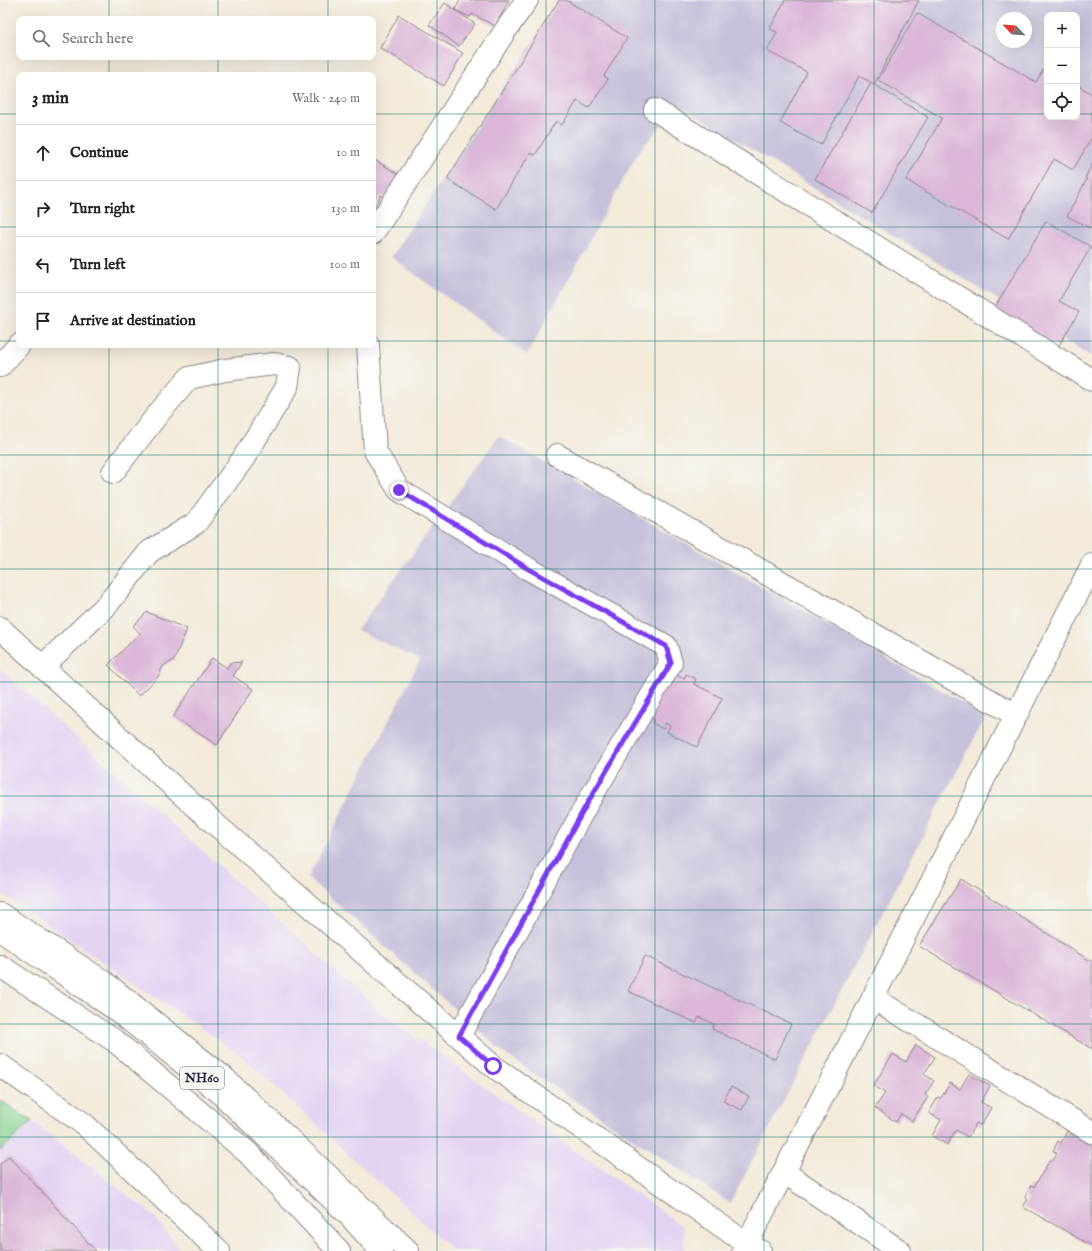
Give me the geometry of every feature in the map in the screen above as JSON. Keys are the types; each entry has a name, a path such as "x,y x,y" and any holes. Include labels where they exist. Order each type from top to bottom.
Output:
{"main road":[{"path":"376,228 505,31 527,0"},
{"path":"655,110 1092,380"},
{"path":"0,366 16,348"},
{"path":"368,348 375,451 399,490 527,568 666,646 671,663 588,802 459,1036"},
{"path":"42,667 106,606 149,552 196,523 243,458 287,387 290,367 274,364 225,370 189,378 158,414 113,472"},
{"path":"557,456 1016,715"},
{"path":"0,628 190,802 493,1066 750,1249 784,1172 1092,565"},
{"path":"0,914 104,982 223,1076 408,1251"},
{"name":"NH60","path":"0,930 118,1011 219,1092 347,1213 382,1251"},
{"name":"NH60","path":"0,966 115,1041 248,1152 339,1251"},
{"path":"873,998 1092,1132"},
{"path":"0,1065 84,1124 219,1251"},
{"path":"784,1172 900,1251"}],"shaded area":[{"path":"561,0 1092,0 1092,357 679,105 639,151 527,355 391,257"},
{"path":"499,436 986,716 730,1203 505,1054 308,878 420,660 357,630"},
{"path":"0,669 384,1015 683,1227 685,1251 454,1251 238,1053 0,892"},
{"path":"32,1121 153,1215 181,1251 0,1251 0,1151"}],"green space":[{"path":"0,1100 32,1121 0,1151"}],"building":[{"path":"460,0 509,0 495,26 472,14 470,17 455,10"},
{"path":"559,0 566,0 627,38 604,76 608,79 589,108 577,101 562,125 556,121 535,155 530,153 496,209 447,179"},
{"path":"785,0 919,0 874,84 859,76 821,145 780,123 807,72 767,51 777,32 770,29"},
{"path":"445,3 475,24 459,46 429,25"},
{"path":"917,13 1036,82 1044,69 1044,120 1080,120 1080,87 1092,94 1092,137 1073,170 1054,159 1008,239 906,180 942,118 878,80"},
{"path":"399,15 463,53 444,86 380,48"},
{"path":"871,83 928,117 872,213 815,179"},
{"path":"376,161 400,175 386,198 381,195 376,204"},
{"path":"1092,164 1092,229 1067,216 1087,179 1085,178"},
{"path":"1046,221 1091,247 1059,301 1079,312 1058,347 994,309"},
{"path":"147,612 187,629 174,660 163,666 158,677 139,696 108,665 140,633 133,626"},
{"path":"212,658 227,668 230,663 242,662 233,676 253,689 217,745 173,717"},
{"path":"670,671 684,679 686,674 696,679 694,684 722,698 697,747 667,732 670,726 666,723 663,729 652,723 654,720 647,717"},
{"path":"961,879 1092,962 1092,1049 919,946"},
{"path":"645,956 791,1024 775,1059 712,1029 714,1024 699,1017 696,1023 628,991"},
{"path":"916,1045 935,1057 924,1074 934,1081 925,1095 928,1097 912,1121 901,1114 896,1122 875,1108 885,1093 873,1086 893,1054 906,1062"},
{"path":"969,1074 990,1086 981,1102 991,1108 981,1125 976,1123 968,1137 956,1130 947,1145 932,1136 941,1120 929,1113 938,1097 941,1098 950,1083 960,1089"},
{"path":"731,1087 749,1096 742,1110 723,1101"},
{"path":"1067,1131 1092,1146 1092,1246 1023,1207 1028,1199 1025,1197 1031,1185 1034,1187 1050,1160 1052,1161 1057,1153 1053,1151 1058,1141 1061,1143"},
{"path":"9,1156 96,1251 0,1251 0,1164"}],"route":[{"path":"399,490 527,568 666,646 671,663 588,802 459,1036 493,1066"}]}
